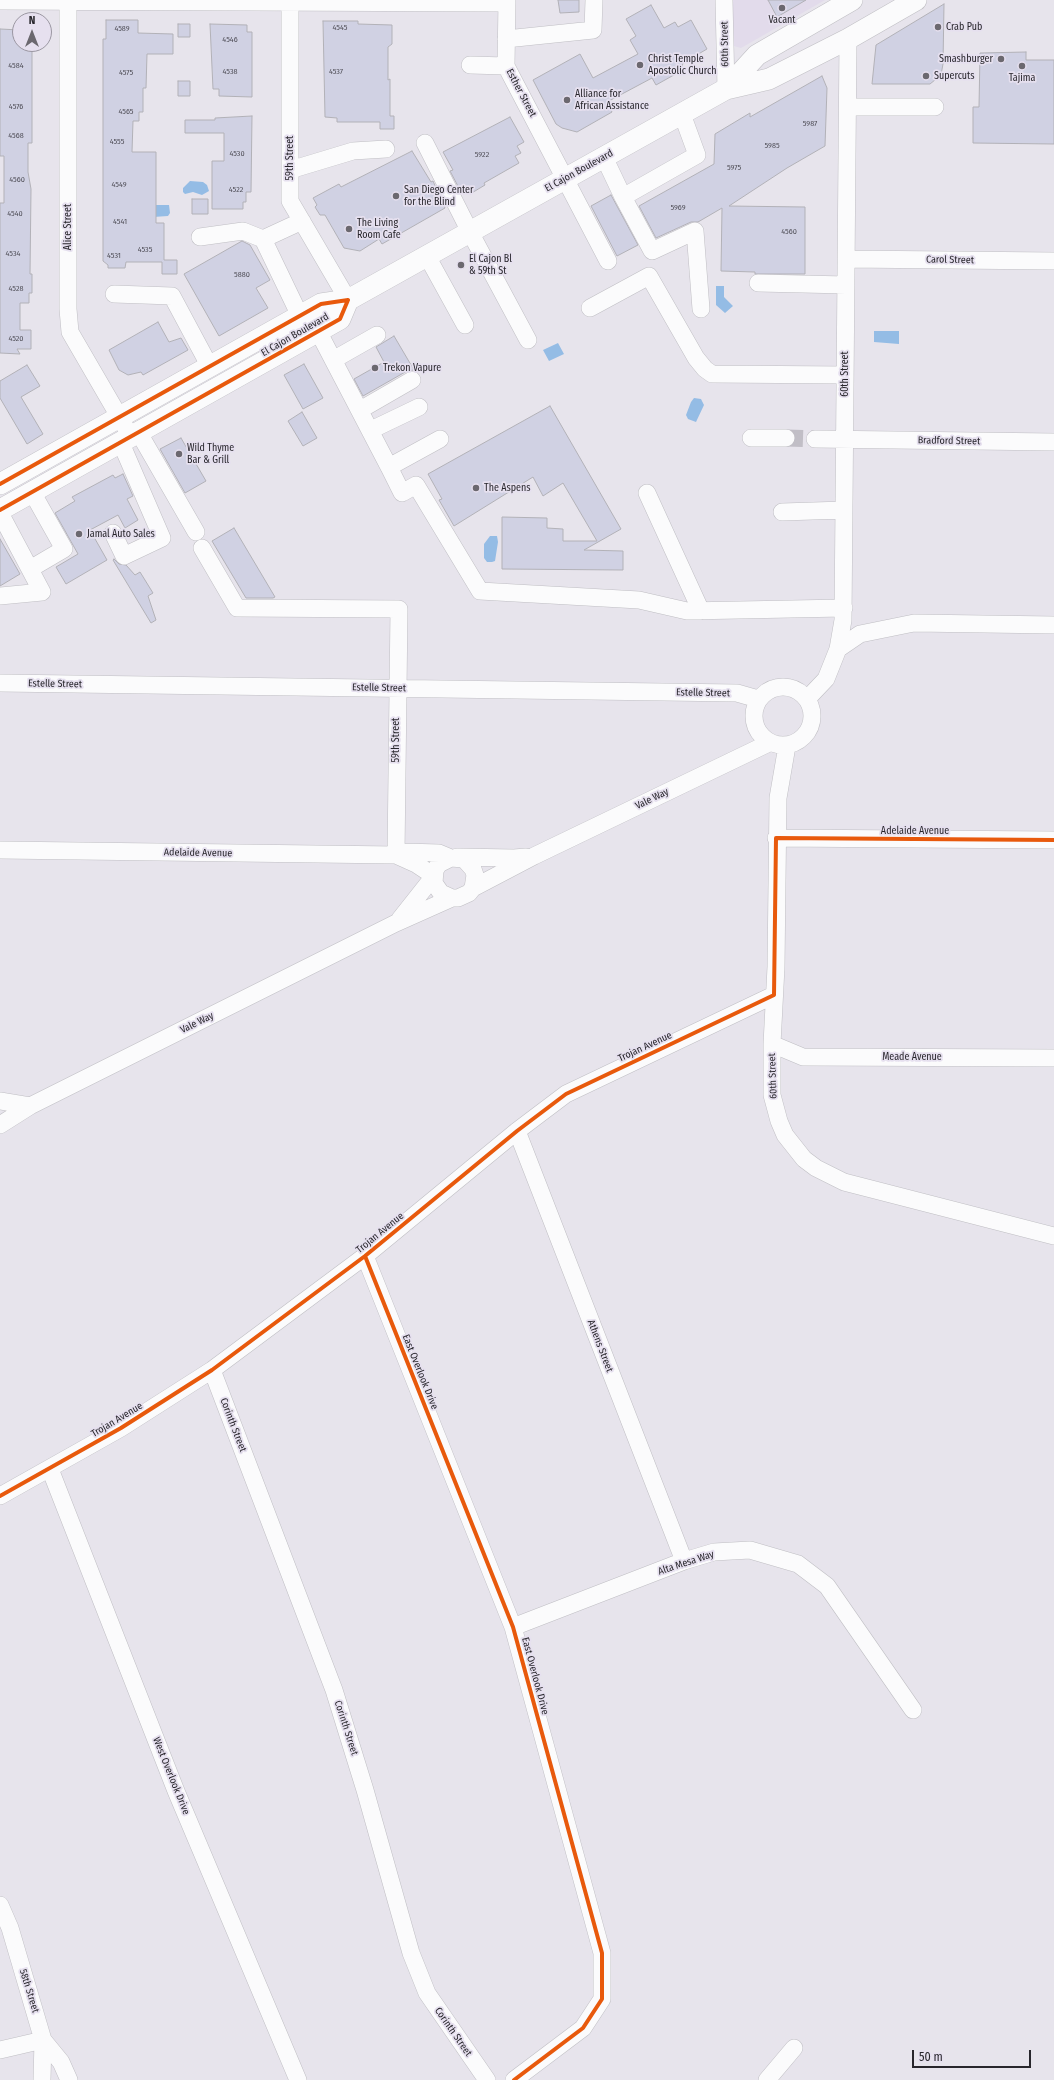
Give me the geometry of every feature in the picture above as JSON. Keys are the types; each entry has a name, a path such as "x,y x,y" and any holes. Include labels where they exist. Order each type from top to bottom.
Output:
{"main road":[{"name":"El Cajon Boulevard","path":"726,89 757,55 852,0"},
{"name":"El Cajon Boulevard","path":"0,484 321,304 348,300 726,89 769,79 848,38 916,0"},
{"name":"El Cajon Boulevard","path":"0,510 340,319 348,300"}],"street":[{"name":"Alice Street","path":"67,0 68,310 70,332 130,437"},
{"path":"506,39 593,30 594,0"},
{"name":"60th Street","path":"724,0 726,89"},
{"path":"0,1 507,2"},
{"name":"59th Street","path":"290,1 290,201 348,300"},
{"name":"Esther Street","path":"507,2 506,66 608,261"},
{"name":"60th Street","path":"807,699 826,680 838,649 844,608 848,38"},
{"path":"470,65 506,66"},
{"path":"848,107 935,107"},
{"path":"623,198 698,155 682,114"},
{"path":"425,143 470,232 528,340"},
{"path":"290,170 353,151 386,149"},
{"path":"604,157 623,198 652,251 695,231 701,309"},
{"path":"263,239 302,221"},
{"path":"200,237 243,231 263,239 300,316"},
{"path":"427,256 465,325"},
{"name":"Carol Street","path":"846,259 1054,261"},
{"path":"590,308 649,276 696,358 705,369 712,374 845,375"},
{"path":"758,283 846,285"},
{"path":"114,294 172,296 210,367"},
{"path":"318,331 371,430 402,493 416,485 480,591 639,600 687,611 844,608"},
{"path":"333,360 377,335"},
{"path":"360,410 412,380"},
{"path":"371,430 419,407"},
{"path":"130,437 196,532"},
{"path":"113,533 124,556 162,538 130,437"},
{"path":"751,438 786,438"},
{"path":"389,467 440,439"},
{"name":"Bradford Street","path":"815,439 1054,442"},
{"path":"30,569 64,549 32,492"},
{"path":"647,493 702,610"},
{"path":"782,512 844,510"},
{"path":"0,513 42,592 0,596"},
{"name":"59th Street","path":"202,548 237,608 399,609 397,626 396,855"},
{"path":"838,649 860,634 914,624 1054,625"},
{"name":"Estelle Street","path":"0,683 736,694 758,699"},
{"path":"782,686 796,690 807,699 813,713 810,728 801,740 787,746 769,743 757,731 753,715 758,699 769,690 782,686"},
{"name":"Vale Way","path":"0,1124 30,1106 396,924 452,898 464,896 473,888 534,856 769,743"},
{"name":"60th Street","path":"787,746 780,783 776,838 772,1095 779,1121 794,1147 816,1168 844,1182 1054,1236"},
{"name":"Adelaide Avenue","path":"776,838 1054,840"},
{"name":"Adelaide Avenue","path":"0,850 396,855 404,852 439,853 454,858"},
{"name":"Adelaide Avenue","path":"396,855 416,864 434,876"},
{"name":"Vale Way","path":"396,924 434,876 439,864 454,858 514,858 534,856"},
{"path":"454,858 464,859 473,869 475,882 473,888"},
{"path":"434,876 437,888 441,893 452,898"},
{"name":"Trojan Avenue","path":"0,1496 121,1428 212,1370 365,1256 517,1131 566,1094 774,995"},
{"name":"Meade Avenue","path":"772,1044 803,1057 1054,1058"},
{"path":"0,1101 30,1106"},
{"name":"Athens Street","path":"517,1131 684,1561"},
{"name":"East Overlook Drive","path":"365,1256 513,1627 602,1953 602,1999 583,2028 514,2080"},
{"name":"Corinth Street","path":"212,1370 334,1690 365,1790 411,1953 427,1993 487,2080"},
{"name":"West Overlook Drive","path":"50,1469 176,1791 298,2080"},
{"name":"Alta Mesa Way","path":"513,1627 684,1561 714,1552 750,1550 798,1564 827,1586 914,1710"},
{"name":"58th Street","path":"0,1905 10,1928 43,2040 42,2080"},
{"path":"0,2050 43,2040 61,2062 69,2080"},
{"path":"767,2080 794,2048"}],"shaded area":[{"path":"731,0 825,0 741,48 730,45"}],"water":[{"path":"190,181 203,182 207,185 209,191 202,195 193,192 185,194 183,192 183,188"},
{"path":"144,205 169,205 170,213 168,216 153,217"},
{"path":"716,286 724,286 724,297 733,306 725,313 716,305"},
{"path":"874,331 899,331 899,344 874,342"},
{"path":"558,343 564,354 549,361 543,350"},
{"path":"694,398 701,399 704,405 696,422 688,419 686,415"},
{"path":"490,536 497,536 498,542 495,561 487,562 484,558 484,544"}],"building":[{"path":"558,0 579,0 579,12 560,13"},
{"name":"Vacant","path":"768,0 806,0 777,17"},
{"path":"944,4 943,64 941,75 930,84 872,84 876,45"},
{"path":"651,5 664,28 675,22 678,27 691,20 707,49 683,63 681,71 656,85 652,78 607,102 612,112 577,132 562,128 556,124 533,80 580,54 593,78 638,54 630,40 636,36 626,19"},
{"path":"106,20 138,20 138,33 173,34 173,54 147,54 146,88 143,88 143,112 139,112 139,121 133,121 132,152 156,152 156,223 164,223 164,260 177,260 177,274 162,274 162,262 126,262 125,268 108,268 108,265 103,261 103,39 106,39"},
{"path":"323,21 358,21 358,24 392,25 392,44 388,47 388,80 390,79 390,116 394,116 394,129 380,129 380,122 337,122 337,118 325,117"},
{"path":"178,24 190,24 190,37 178,37"},
{"path":"210,24 247,25 247,32 252,32 252,97 219,96 219,89 213,89"},
{"path":"0,29 12,30 12,52 32,52 32,143 28,143 28,172 31,189 30,274 32,274 32,293 29,293 29,303 20,303 20,330 31,330 31,349 17,349 20,354 0,353 0,203 4,203 4,156 0,156"},
{"path":"1026,52 1026,60 1054,60 1054,144 973,143 973,107 979,107 980,53"},
{"path":"822,76 827,88 825,146 787,168 729,206 805,207 805,274 755,274 755,272 721,271 722,208 698,222 691,222 656,238 639,206 714,164 715,134 750,113 750,117"},
{"path":"178,81 190,81 190,96 178,96"},
{"path":"252,116 251,192 246,192 246,202 243,202 243,209 212,209 212,161 224,161 224,133 185,133 185,120 215,120 215,118"},
{"name":"San Diego Center for the Blind","path":"510,117 524,142 517,146 521,153 515,156 519,163 484,183 485,185 470,194 466,187 460,190 450,171 453,170 443,152"},
{"name":"San Diego Center for the Blind","path":"412,151 431,182 433,181 445,208 382,244 379,239 360,251 344,248 325,215 320,215 315,207 317,205 313,198 339,184 341,187"},
{"path":"611,195 638,245 617,256 591,206"},
{"path":"192,199 208,199 208,214 192,214"},
{"path":"242,241 250,245 270,280 256,288 268,308 219,336 184,274"},
{"path":"158,322 169,342 181,338 188,350 143,375 141,372 128,375 119,370 109,350"},
{"path":"394,336 414,370 407,371 363,396 354,379 384,362 376,347"},
{"path":"304,364 323,398 303,409 284,375"},
{"path":"27,365 40,386 21,397 43,434 27,444 0,398 0,381"},
{"name":"The Aspens","path":"550,406 621,529 584,550 623,551 623,570 502,569 502,517 547,518 547,528 563,529 563,541 597,541 563,483 543,496 533,477 454,526 439,500 442,499 428,474"},
{"path":"302,412 317,438 303,446 288,421"},
{"path":"181,438 206,481 185,493 160,449"},
{"path":"123,474 133,496 127,499 138,520 125,528 118,515 90,530 107,560 66,584 56,567 78,554 55,513 75,501 72,497 113,475 115,478"},
{"path":"234,528 275,597 246,598 212,541"},
{"path":"0,539 20,574 0,586"},
{"path":"114,559 119,564 126,565 135,575 140,572 153,593 148,596 156,620 151,623 113,560"}],"tunnel":[{"path":"786,438 815,439"}],"cycle path":[{"path":"0,484 321,304 348,300"},
{"path":"0,510 340,319 348,300"},
{"path":"0,1496 121,1428 212,1370 365,1256 517,1131 566,1094 774,995 776,838 1054,840"},
{"path":"365,1256 513,1627 602,1953 602,1999 583,2028 514,2080"}],"place":[{"name":"Vacant","path":"782,8"},
{"name":"Crab Pub","path":"938,27"},
{"name":"Smashburger","path":"1001,59"},
{"name":"Christ Temple Apostolic Church","path":"640,65"},
{"name":"Tajima","path":"1022,66"},
{"name":"Supercuts","path":"926,76"},
{"name":"Alliance for African Assistance","path":"567,100"},
{"name":"San Diego Center for the Blind","path":"396,196"},
{"name":"The Living Room Cafe","path":"349,229"},
{"name":"El Cajon Bl & 59th St","path":"461,265"},
{"name":"Trekon Vapure","path":"375,368"},
{"name":"Wild Thyme Bar & Grill","path":"179,454"},
{"name":"The Aspens","path":"476,488"},
{"name":"Jamal Auto Sales","path":"79,534"}]}
